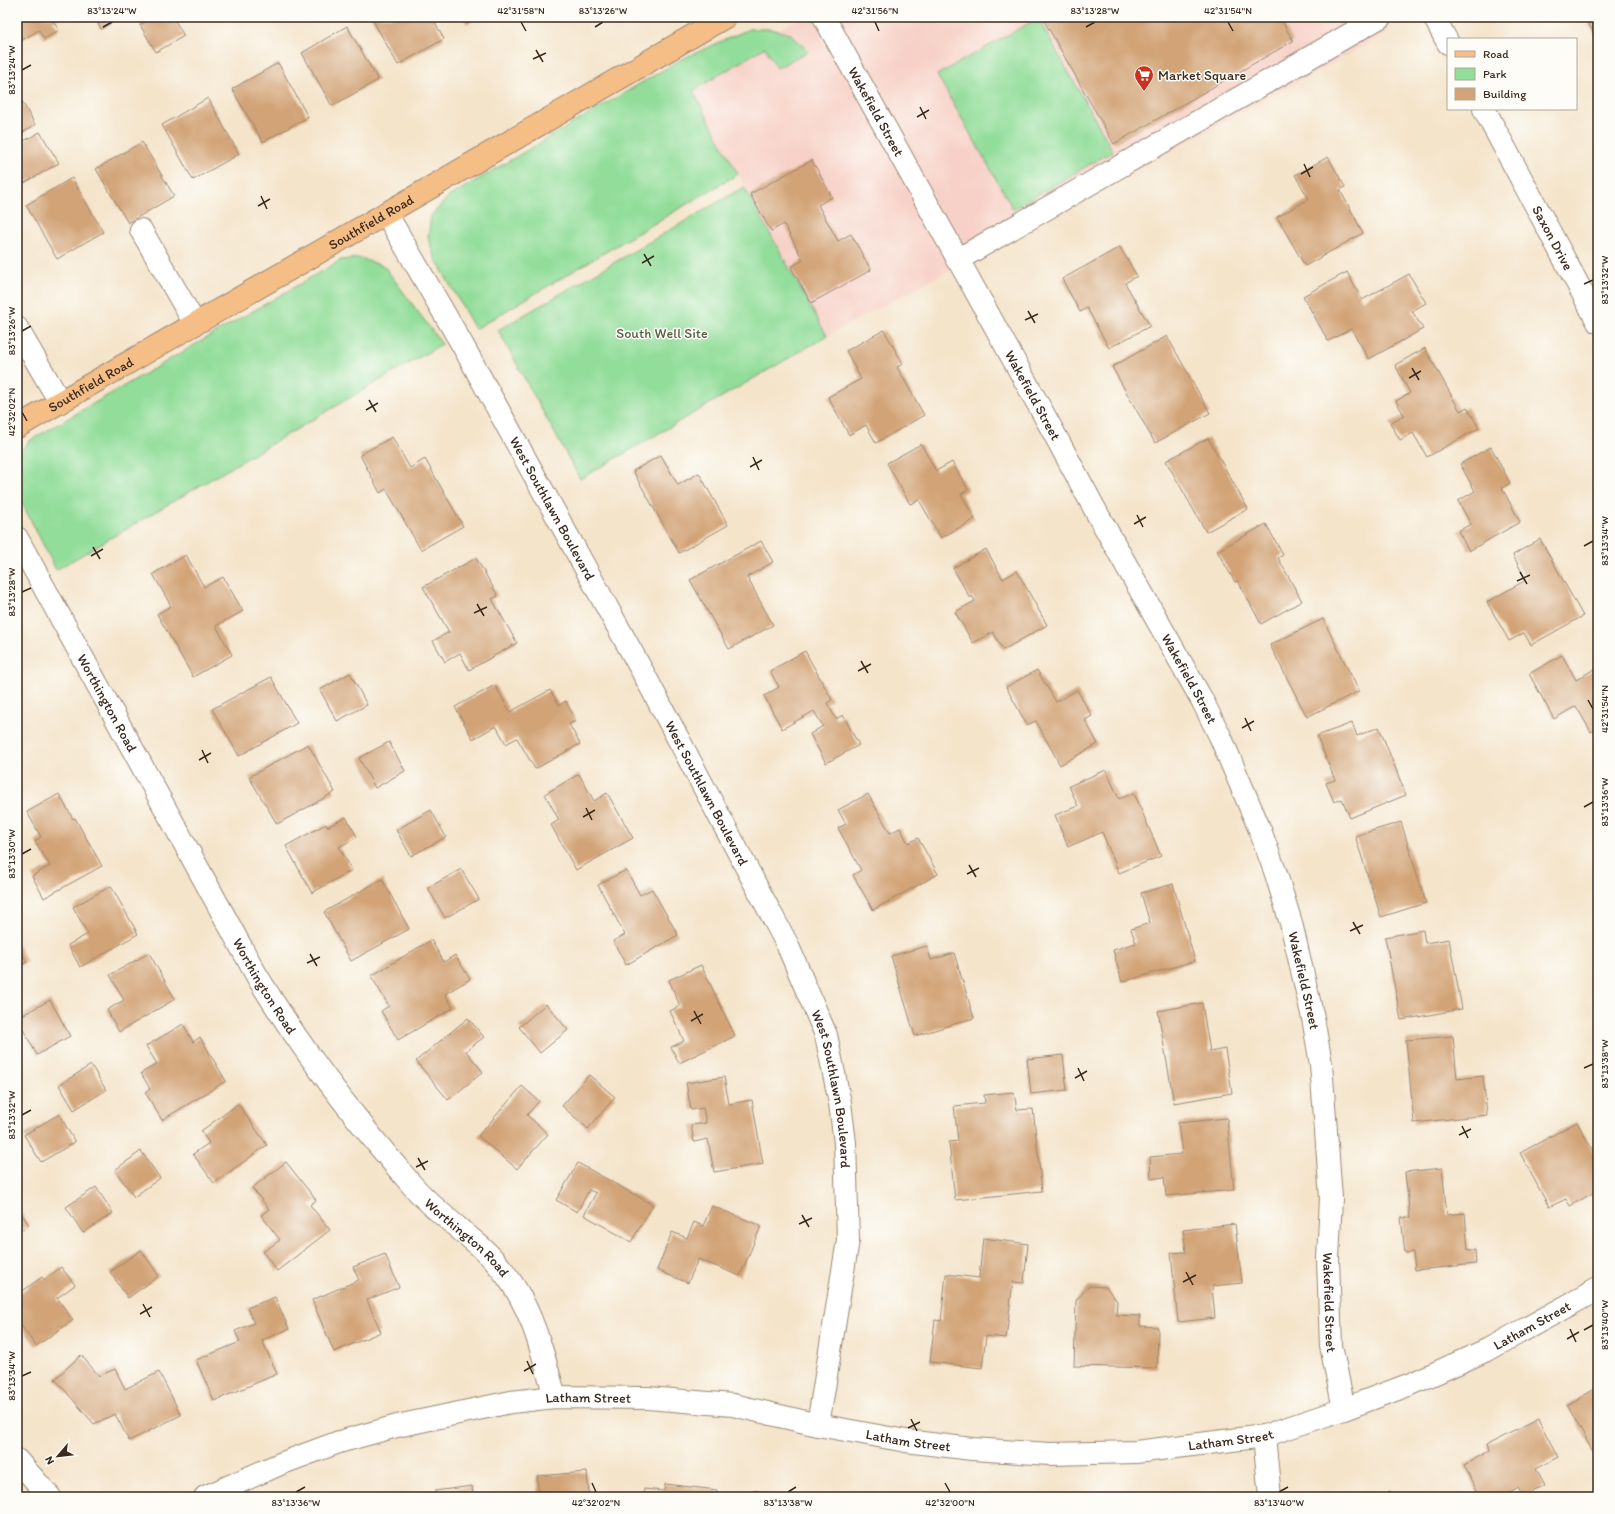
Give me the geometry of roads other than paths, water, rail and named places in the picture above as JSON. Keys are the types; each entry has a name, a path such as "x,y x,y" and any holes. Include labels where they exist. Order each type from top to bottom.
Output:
{"main road":[{"name":"Southfield Road","path":"17,427 725,17"}],"street":[{"name":"Wakefield Street","path":"824,17 957,260 1202,700 1243,789 1276,874 1303,974 1321,1064 1331,1198 1328,1259 1332,1346 1344,1409"},
{"path":"957,260 1380,17"},
{"path":"1434,17 1447,41"},
{"name":"Saxon Drive","path":"1485,110 1598,322"},
{"name":"West Southlawn Boulevard","path":"386,213 462,344 650,685 787,944 826,1035 840,1103 846,1143 848,1240 818,1424"},
{"path":"140,230 195,324"},
{"path":"17,328 60,402"},
{"name":"Worthington Road","path":"18,543 257,976 282,1018 334,1089 398,1169 441,1214 483,1249 511,1282 523,1299 538,1334 555,1397"},
{"name":"Latham Street","path":"205,1497 280,1464 339,1442 397,1426 511,1402 555,1397 648,1398 733,1405 818,1424 906,1441 972,1449 1050,1454 1136,1452 1264,1436 1344,1409 1410,1384 1489,1349 1598,1289"},
{"path":"1264,1436 1270,1497"},
{"path":"17,1460 50,1497"}],"place":[{"name":"Market Square","path":"1144,92"}],"park label":[{"name":"South Well Site","path":"662,333"}]}
